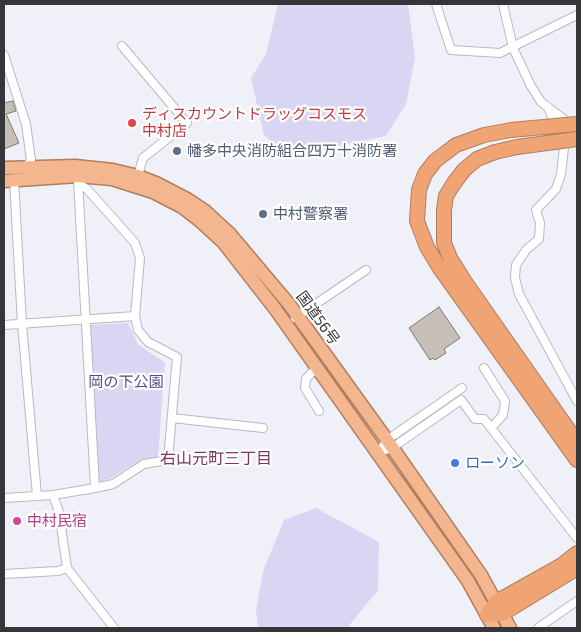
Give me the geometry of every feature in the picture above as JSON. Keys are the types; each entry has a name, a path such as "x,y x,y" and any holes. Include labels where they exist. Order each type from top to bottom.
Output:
{"highway":[{"path":"577,124 510,130 462,142 435,161 425,174 419,190 417,221 427,247 439,267 577,460"},
{"path":"577,139 517,146 495,152 477,160 464,170 454,183 446,196 444,210 444,242 450,258 464,282 577,442"},
{"name":"国道56号","path":"4,168 75,166 113,170 182,207 223,242 286,324 379,452 468,581 494,628"},
{"name":"国道56号","path":"9,181 112,179 156,183 205,211 246,251 298,316 481,575 504,617"},
{"path":"504,617 577,553"},
{"path":"487,615 504,617 577,568"}],"street":[{"path":"436,4 451,50 500,53 577,15"},
{"path":"503,4 513,48 531,86 541,102 577,130"},
{"path":"122,46 187,123 143,158 136,181"},
{"path":"4,55 26,124 31,160 26,168 9,181 38,496"},
{"path":"548,107 564,148 561,174 556,189 536,210 540,223 539,239 526,250 516,265 515,278 519,294 577,401"},
{"path":"4,498 53,495 113,484 144,464 168,460 176,357 148,342 138,330 136,316 140,258 134,243 116,220 78,180"},
{"path":"78,180 95,488"},
{"path":"286,324 366,270"},
{"path":"4,325 136,316"},
{"path":"317,367 306,380 306,388 319,411"},
{"path":"484,368 505,401 503,415 491,428"},
{"path":"379,452 462,388"},
{"path":"390,444 460,400 475,419 484,419 577,538"},
{"path":"172,418 263,428"},
{"path":"53,495 59,512 68,568 114,628"},
{"path":"4,574 58,571 68,568"},
{"path":"538,628 577,601"}],"green space":[{"path":"278,4 408,4 415,58 406,104 386,136 290,156 264,135 251,78 266,54"},
{"name":"岡の下公園","path":"128,323 138,344 165,363 158,458 142,459 109,479 96,483 86,325"},
{"path":"316,508 379,542 378,590 347,628 258,628 256,610 263,571 284,520"}],"building":[{"path":"13,101 16,111 6,114 19,143 4,149 4,103"},
{"path":"439,307 460,338 444,349 446,353 435,360 433,358 430,360 409,328"}],"place":[{"name":"ディスカウントドラッグコスモス 中村店","path":"132,123"},
{"name":"幡多中央消防組合四万十消防署","path":"177,151"},
{"name":"中村警察署","path":"263,214"},
{"name":"ローソン","path":"455,463"},
{"name":"中村民宿","path":"17,521"}],"district":[{"name":"右山元町三丁目","path":"216,459"}]}
